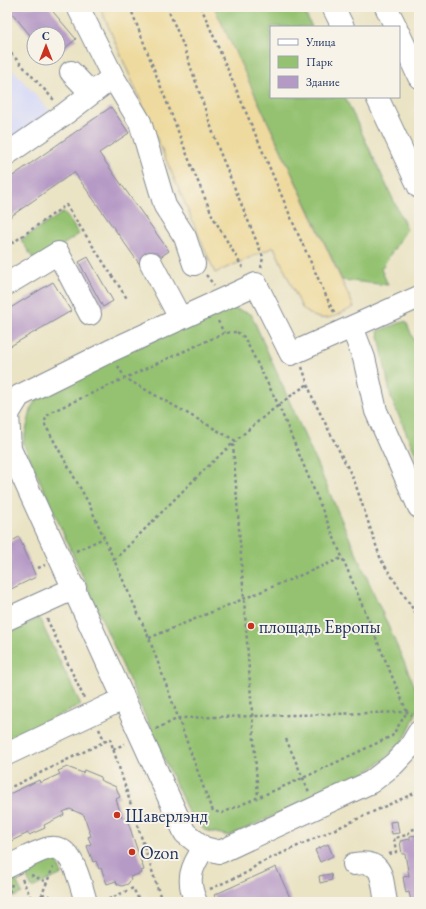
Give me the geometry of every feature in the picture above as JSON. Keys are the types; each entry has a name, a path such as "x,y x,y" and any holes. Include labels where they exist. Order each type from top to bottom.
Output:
{"main road":[{"path":"78,7 113,77 140,122 194,264"},
{"path":"333,7 342,26"},
{"path":"386,7 396,26"},
{"path":"400,36 419,77"},
{"path":"71,72 91,94"},
{"path":"7,154 66,113 113,77"},
{"path":"376,98 419,187"},
{"path":"7,284 58,253 90,314"},
{"path":"151,264 180,318"},
{"path":"411,300 291,354 256,284 13,395 8,414 10,449 75,588 123,699 185,833 204,848 220,852 316,809 371,782 394,764 410,747 416,724"},
{"path":"352,327 364,358 376,411 419,507"},
{"path":"7,619 75,588"},
{"path":"7,754 123,699"},
{"path":"195,899 190,889 192,866 204,848"},
{"path":"15,871 46,849 60,849 71,858 86,902"},
{"path":"354,864 367,862 375,864 380,871 386,902"}],"path":[{"path":"130,7 192,170 213,217 242,267 256,284"},
{"path":"167,7 184,47 219,150 263,258 256,284"},
{"path":"201,7 298,234 332,308 340,318 352,327"},
{"path":"7,49 66,113"},
{"path":"194,264 212,280 222,300"},
{"path":"407,712 398,729 392,736 303,778 222,813 213,810 149,638 88,502 44,423 47,416 53,411 224,333 237,332 244,337 278,404 407,712 416,724"},
{"path":"110,351 125,378 236,441"},
{"path":"297,352 313,399 354,480 381,560 419,618"},
{"path":"114,560 236,441 278,404 308,384"},
{"path":"233,444 258,797"},
{"path":"149,638 342,558"},
{"path":"40,604 105,742"},
{"path":"179,718 407,712"},
{"path":"7,789 110,739 162,902"},
{"path":"286,739 316,809"},
{"path":"195,899 248,872 258,864 419,791"},
{"path":"392,853 396,852 394,838 407,835 411,830 419,828"},
{"path":"39,902 60,849"},
{"path":"15,871 47,882"},
{"path":"14,902 7,899 15,871"},
{"path":"15,871 33,902"},
{"path":"103,902 133,888 140,902"},
{"path":"42,894 69,902"}],"shaded area":[{"path":"7,63 50,111 7,142"}],"green space":[{"path":"214,7 302,7 312,26 270,26 270,98 345,98 407,229 381,269 388,285 342,280"},
{"path":"64,212 79,234 36,263 21,240"},
{"name":"площадь Европы","path":"229,307 251,314 419,696 419,707 405,738 385,759 361,776 229,836 204,830 189,814 23,443 32,406 45,388"},
{"path":"406,321 416,346 419,346 419,462 391,398 378,331"},
{"path":"39,618 81,705 7,740 7,634"},
{"path":"55,858 62,874 32,888 25,873"},
{"path":"15,878 22,893 14,897 7,894 7,882"}],"sand":[{"path":"100,7 214,7 354,307 328,318 316,317 309,314 302,308 274,247 215,273"}],"building":[{"path":"7,7 49,7 65,26 26,26 26,30"},
{"path":"66,27 76,39 66,47"},
{"path":"111,107 129,133 99,153 169,251 143,269 74,172 7,219 7,180"},
{"path":"88,257 113,301 103,307 79,262"},
{"path":"53,282 71,311 7,348 7,310"},
{"path":"19,537 36,577 7,591 7,540 9,543"},
{"path":"67,767 83,773 84,770 101,777 100,780 116,787 120,797 116,799 122,818 126,816 144,870 141,871 142,873 130,877 131,879 128,884 122,886 117,884 116,881 107,884 101,868 99,869 96,861 93,862 87,846 91,844 88,837 91,836 84,815 70,809 63,812 64,815 44,825 45,828 29,835 28,833 7,843 7,795 39,780 40,783 60,774 58,771"},
{"path":"397,821 399,833 392,834 390,822"},
{"path":"419,835 419,902 414,902 414,900 411,901 409,892 406,893 403,877 409,876 405,854 402,854 400,841 410,839 410,836"},
{"path":"328,844 333,856 320,862 315,850"},
{"path":"276,867 292,902 217,902 214,895"},
{"path":"331,874 332,880 320,883 319,876"}],"place":[{"name":"площадь Европы","path":"251,626"},
{"name":"Шаверлэнд","path":"117,815"},
{"name":"Ozon","path":"132,852"}]}
